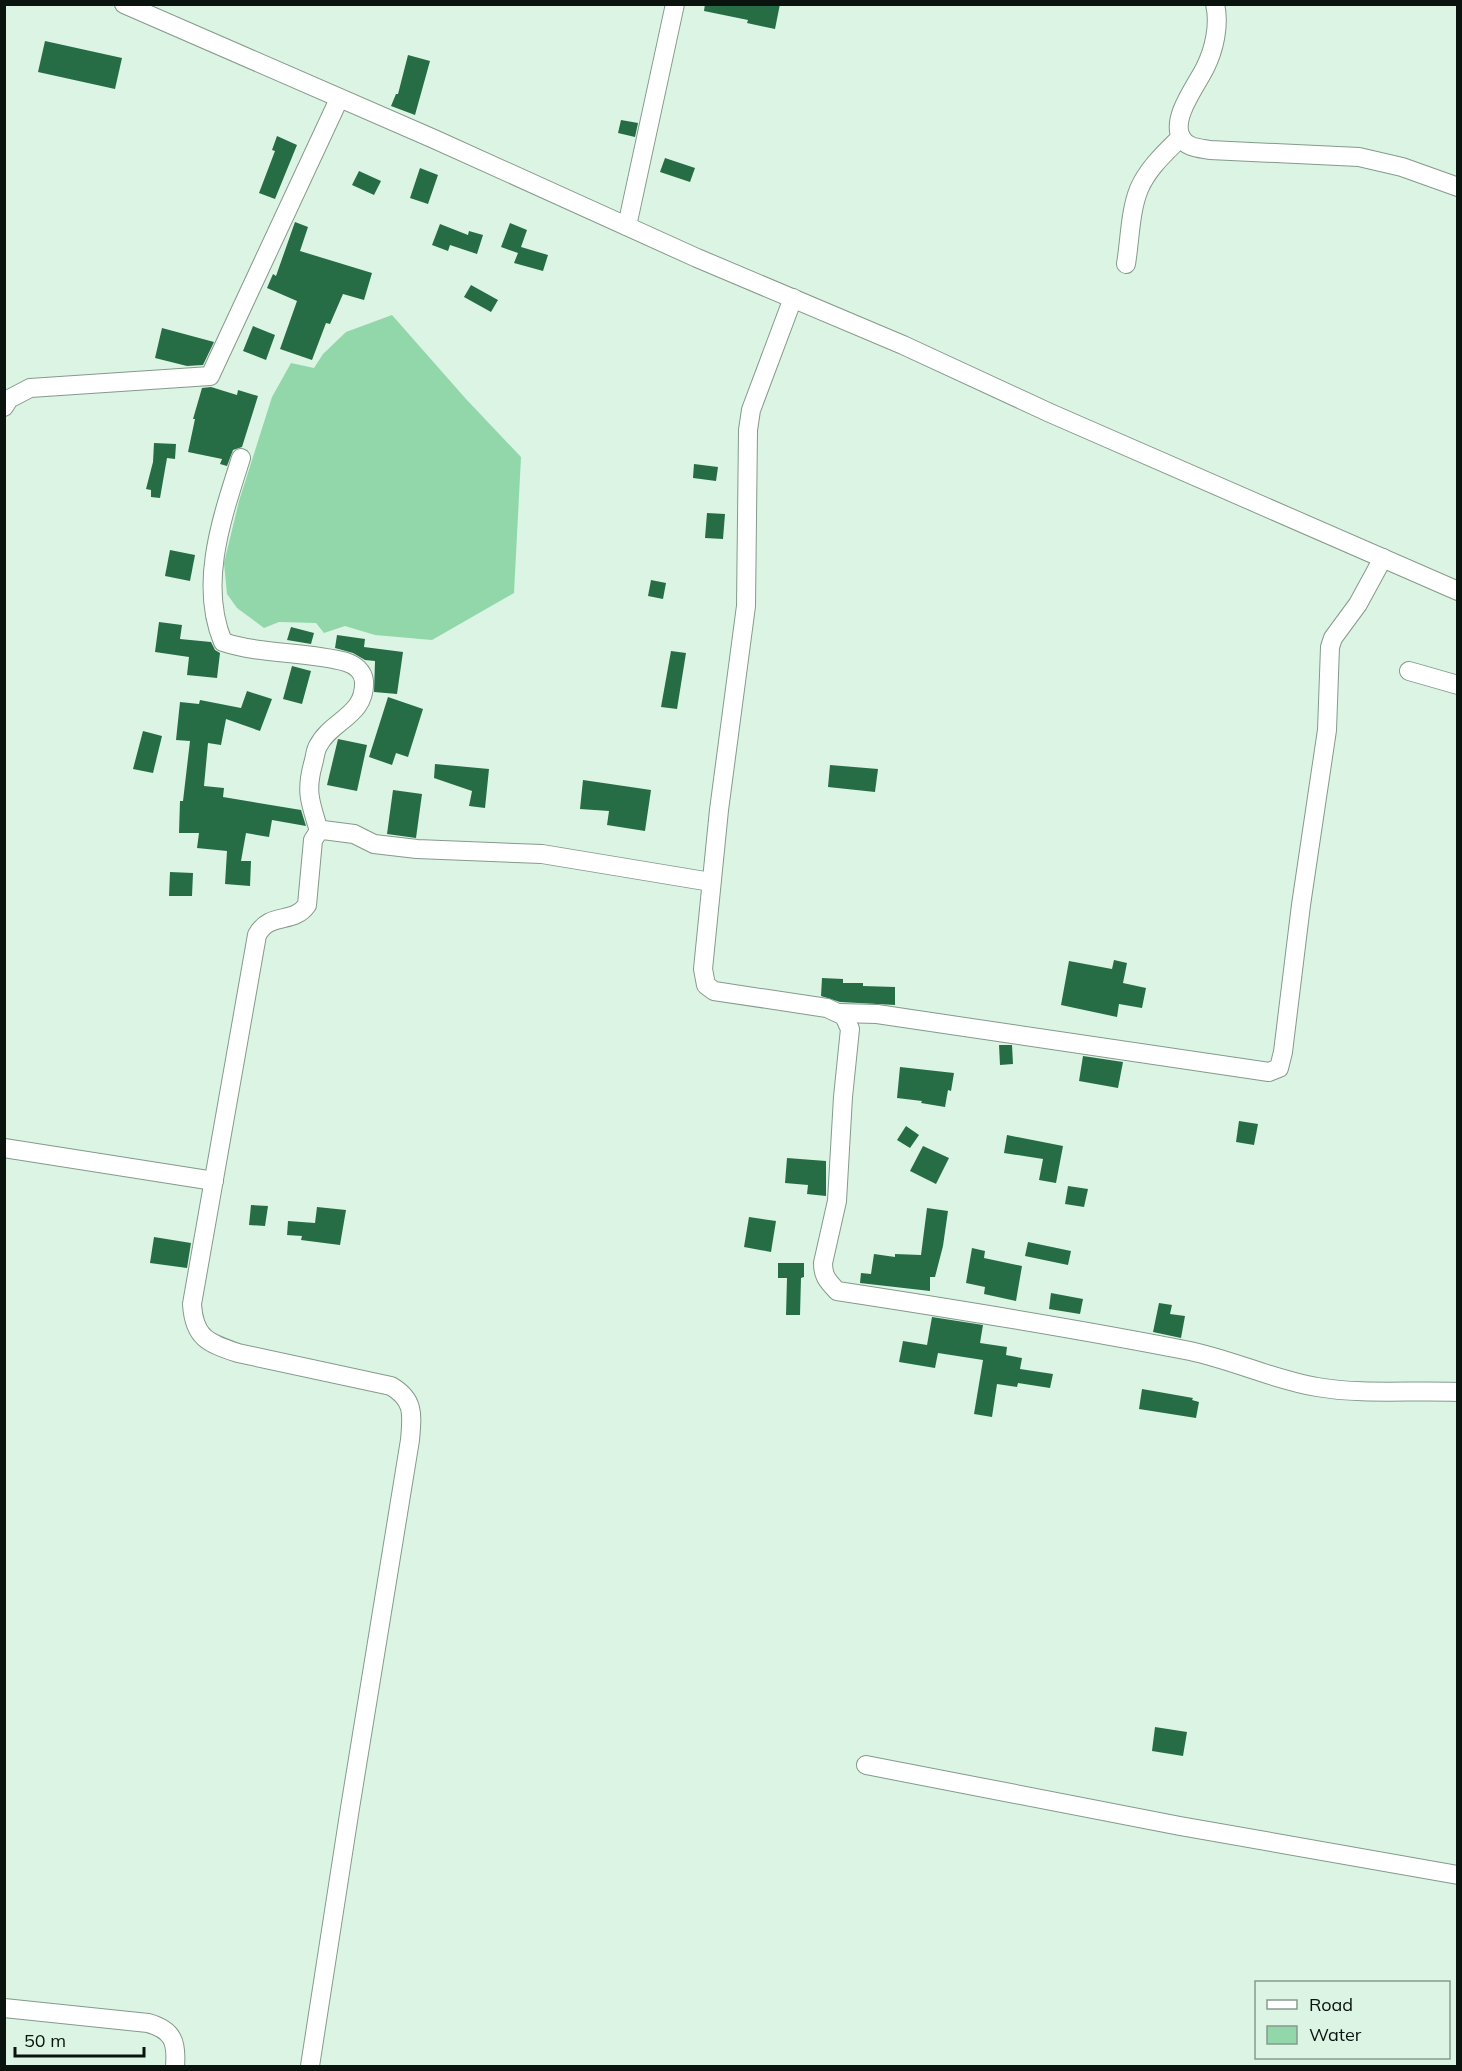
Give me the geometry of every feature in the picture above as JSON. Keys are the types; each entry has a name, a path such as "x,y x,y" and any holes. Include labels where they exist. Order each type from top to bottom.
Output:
{"street":[{"path":"124,4 1458,591"},
{"path":"627,226 675,4"},
{"path":"1215,4 1217,15 1212,48 1206,66 1186,101 1180,118 1178,128 1186,144 1210,150 1359,157 1402,167 1458,187"},
{"path":"4,407 9,399 30,388 210,376 339,99"},
{"path":"1126,264 1139,189 1158,159 1181,137"},
{"path":"793,298 751,410 748,430 746,606 733,694 711,882 703,969 704,979 709,988 726,993 827,1008 839,1013 877,1014 1269,1072 1279,1068 1327,730 1330,647 1333,638 1358,604 1383,558"},
{"path":"241,458 220,525 213,578 214,615 216,627 223,642 237,647 288,652 347,662 357,667 363,676 364,687 357,708 328,733 318,746 309,780 309,799 319,831"},
{"path":"1409,671 1458,685"},
{"path":"319,831 332,830 354,834 374,844 417,849 542,854 711,882"},
{"path":"310,2067 410,1440 411,1409 407,1398 391,1386 218,1347 198,1332 194,1322 192,1304 257,934 267,922 297,915 307,905 313,840 319,831"},
{"path":"839,1013 848,1022 850,1042 843,1097 837,1201 823,1263 823,1273 837,1291 1032,1321 1194,1352 1315,1387 1368,1391 1458,1392"},
{"path":"4,1148 214,1180"},
{"path":"866,1765 1180,1826 1458,1875"},
{"path":"4,2008 161,2026 169,2033 175,2045 175,2067"}],"water":[{"path":"392,315 521,457 514,593 432,640 375,635 345,626 324,633 316,623 279,622 264,628 237,608 227,594 224,563 239,501 272,397 291,363 314,368 323,354 346,332"}],"building":[{"path":"705,4 780,4 775,29 747,23 748,20 704,11"},
{"path":"45,41 122,58 115,89 38,72"},
{"path":"408,55 430,61 415,115 391,106 398,94"},
{"path":"621,120 638,123 635,137 618,133"},
{"path":"277,136 297,145 275,199 259,193 275,151 272,150"},
{"path":"665,158 695,168 690,182 660,172"},
{"path":"420,168 438,175 428,204 410,198"},
{"path":"359,171 381,181 374,195 352,185"},
{"path":"295,222 308,227 300,251 372,273 364,300 343,294 330,324 326,323 312,360 280,349 297,301 267,288 273,274 276,276"},
{"path":"510,223 527,230 521,247 548,255 543,271 514,263 518,253 501,247"},
{"path":"440,224 468,235 469,231 483,235 477,254 450,245 448,251 432,245"},
{"path":"471,285 498,300 491,312 464,297"},
{"path":"253,326 275,335 266,360 243,351"},
{"path":"162,328 214,342 203,365 187,366 155,358"},
{"path":"211,387 237,395 238,390 258,396 242,447 233,450 227,466 220,464 222,459 188,452 195,419 193,419 202,388"},
{"path":"154,443 176,444 175,459 167,458 160,498 151,497 151,490 146,489 153,462"},
{"path":"694,464 718,467 716,481 693,478"},
{"path":"707,513 725,514 723,539 705,538"},
{"path":"170,550 195,555 190,581 165,576"},
{"path":"651,580 666,583 663,599 648,596"},
{"path":"159,622 182,625 180,639 211,642 215,650 220,653 217,678 187,675 189,657 155,652"},
{"path":"291,627 314,633 311,644 287,640"},
{"path":"337,635 365,639 364,647 403,652 397,694 374,692 375,661 365,660 353,653 335,648"},
{"path":"671,651 686,653 677,709 661,707"},
{"path":"292,666 311,671 302,704 283,699"},
{"path":"247,691 272,699 260,731 226,719 221,745 208,743 204,786 224,788 223,797 301,810 306,826 272,820 269,837 246,833 241,861 251,861 250,886 225,884 227,851 197,848 199,833 179,833 180,801 183,801 190,741 176,740 180,702 199,704 200,700 241,708"},
{"path":"388,697 423,709 408,757 396,753 392,765 369,757"},
{"path":"143,731 162,736 153,773 133,769"},
{"path":"338,739 367,745 357,791 327,785"},
{"path":"435,764 489,769 485,808 469,806 472,791 434,778"},
{"path":"830,765 878,769 875,792 828,787"},
{"path":"583,780 651,790 645,831 607,825 609,811 580,809"},
{"path":"393,790 422,794 416,838 387,834"},
{"path":"170,872 193,873 192,896 169,896"},
{"path":"1114,960 1127,963 1123,983 1146,988 1142,1008 1119,1004 1117,1017 1061,1005 1069,961 1112,969"},
{"path":"822,978 843,979 843,983 863,983 863,986 895,987 895,1005 840,1002 821,996"},
{"path":"999,1045 1012,1045 1013,1064 1000,1065"},
{"path":"1083,1056 1123,1062 1118,1088 1079,1081"},
{"path":"900,1067 954,1073 945,1107 897,1098"},
{"path":"1239,1121 1258,1124 1254,1145 1236,1142"},
{"path":"906,1126 919,1135 910,1148 897,1140"},
{"path":"1007,1135 1063,1146 1056,1183 1039,1180 1043,1159 1004,1153"},
{"path":"923,1146 949,1158 936,1184 910,1171"},
{"path":"787,1158 826,1161 826,1196 807,1194 808,1185 785,1183"},
{"path":"1068,1186 1088,1189 1084,1207 1065,1204"},
{"path":"251,1205 268,1206 265,1226 249,1225"},
{"path":"317,1207 346,1210 340,1245 301,1240 302,1236 287,1235 288,1221 315,1223"},
{"path":"927,1208 948,1211 943,1246 935,1277 930,1277 930,1291 860,1283 861,1273 871,1274 874,1254 895,1257 895,1254 921,1255"},
{"path":"749,1217 776,1221 771,1252 744,1247"},
{"path":"154,1237 191,1243 187,1268 150,1263"},
{"path":"1028,1242 1071,1251 1068,1265 1025,1256"},
{"path":"972,1248 985,1251 984,1258 1022,1266 1016,1301 984,1294 985,1287 966,1283"},
{"path":"778,1263 804,1263 804,1277 801,1278 800,1315 786,1315 787,1278 778,1278"},
{"path":"1051,1293 1083,1299 1080,1314 1049,1309"},
{"path":"1159,1303 1172,1305 1170,1314 1185,1316 1181,1338 1153,1332"},
{"path":"932,1317 983,1325 980,1343 1007,1347 1006,1355 1022,1358 1020,1369 1053,1374 1050,1388 1018,1383 1017,1387 997,1384 992,1417 974,1414 983,1360 938,1353 935,1368 899,1362 903,1341 927,1345"},
{"path":"1142,1389 1193,1398 1192,1400 1199,1402 1196,1418 1139,1409"},
{"path":"1155,1727 1187,1732 1183,1756 1152,1751"}]}
